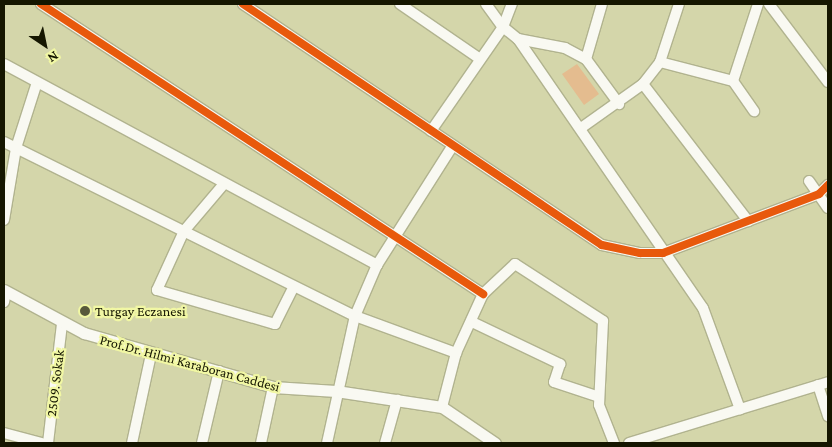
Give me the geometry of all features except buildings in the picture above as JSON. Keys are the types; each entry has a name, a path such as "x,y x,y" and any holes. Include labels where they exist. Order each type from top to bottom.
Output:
{"street":[{"path":"41,4 400,235 483,294"},
{"path":"243,4 452,147 602,245 640,254 663,253 819,194 828,185"},
{"path":"400,4 480,58"},
{"path":"486,4 503,27 518,39 581,128 715,331 740,410"},
{"path":"431,131 503,27 512,4"},
{"path":"586,59 602,4"},
{"path":"581,128 619,104 643,84 660,62 679,4"},
{"path":"733,81 758,4"},
{"path":"769,4 828,82"},
{"path":"518,39 565,48 586,59 619,104"},
{"path":"660,62 733,81 754,110"},
{"path":"4,64 223,185 376,265"},
{"path":"4,220 16,148 36,82"},
{"path":"643,84 748,221"},
{"path":"4,142 354,316 456,353"},
{"path":"327,443 336,391 354,316 376,265 400,235 452,147"},
{"path":"809,181 828,208"},
{"path":"223,185 184,231 157,290 275,324 294,286"},
{"path":"442,407 456,353 472,322 483,294 515,264 603,321 599,397 603,423 614,443"},
{"name":"Prof.Dr. Hilmi Karaboran Caddesi","path":"4,295 62,323 151,354 219,371 273,388 336,391 442,407 494,443"},
{"path":"472,322 560,364 554,382 599,397"},
{"name":"2509. Sokak","path":"48,443 62,323"},
{"path":"132,443 151,354"},
{"path":"202,443 219,371"},
{"path":"628,443 823,384 828,416"},
{"path":"261,443 273,388"},
{"path":"385,443 397,400"},
{"path":"4,433 42,443"}],"shaded area":[{"path":"577,64 599,94 584,105 562,74"}],"cycle path":[{"path":"41,4 483,294"},
{"path":"243,4 602,245 640,253 663,253 819,194 828,185"}],"place":[{"name":"Turgay Eczanesi","path":"85,311"}]}
